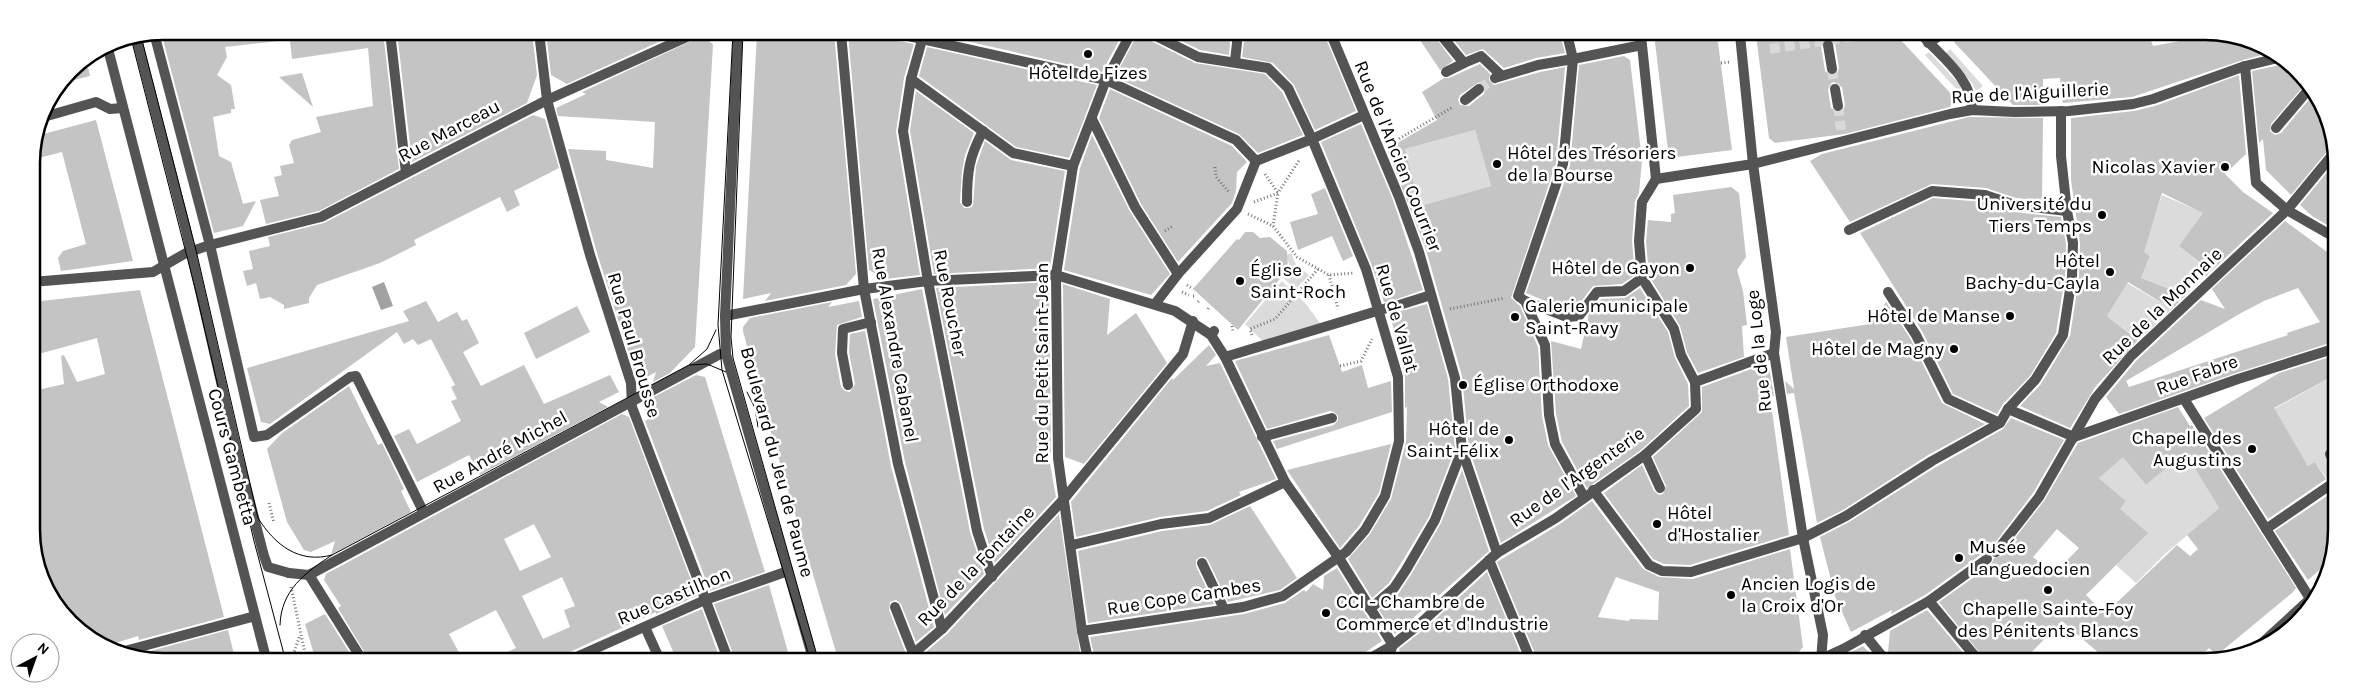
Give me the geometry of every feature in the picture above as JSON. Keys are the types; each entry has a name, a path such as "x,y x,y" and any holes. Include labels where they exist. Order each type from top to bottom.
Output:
{"street":[{"name":"Cours Gambetta","path":"156,40 210,245 254,437 266,435 350,377 356,376 424,513"},
{"path":"391,40 406,174"},
{"name":"Rue Paul Brousse","path":"540,40 547,100 590,255 631,383 632,407 704,600 726,653"},
{"name":"Rue Marceau","path":"210,245 321,217 547,100 680,40"},
{"name":"Boulevard du Jeu de Paume","path":"738,40 724,316 726,354 812,653"},
{"name":"Rue Alexandre Cabanel","path":"842,40 864,289 898,464 942,629"},
{"name":"Rue Roucher","path":"922,40 911,79 903,131 928,282 977,531 992,577"},
{"path":"940,40 1106,80 1236,140 1256,161"},
{"name":"Rue du Petit Saint-Jean","path":"1087,653 1058,458 1056,275 1073,166 1106,80 1127,40"},
{"name":"Rue de Vallat","path":"1164,40 1198,57 1235,61 1268,68 1288,88 1312,139 1385,312 1398,376 1400,441 1385,496 1365,530 1339,558"},
{"path":"1235,61 1237,40"},
{"name":"Rue de l'Ancien Courrier","path":"1333,40 1378,151 1399,197 1437,312 1455,378 1462,450 1493,557 1528,653"},
{"path":"1445,40 1464,63"},
{"path":"1568,40 1573,59 1562,164 1521,298 1545,345 1549,415 1555,444 1584,497"},
{"path":"1446,72 1481,56 1498,77 1538,65 1573,59 1641,40 1656,179 1642,202 1639,241 1642,278 1674,329 1681,355 1695,382 1774,353"},
{"name":"Rue de la Loge","path":"1741,40 1753,164 1776,332 1774,353 1803,538 1823,636 1822,653"},
{"path":"1926,40 1965,83 1972,96 1972,110"},
{"name":"Cours Gambetta","path":"138,42 191,252 238,456 264,556 268,567 289,573"},
{"path":"1828,45 1832,69"},
{"name":"Cours Gambetta","path":"108,53 165,265 265,653"},
{"name":"Rue de l'Aiguillerie","path":"1656,179 1753,164 1972,110 2014,112 2061,111 2134,104 2244,66 2272,59"},
{"path":"2244,66 2256,183 2286,210 2328,234"},
{"path":"911,79 1012,153 1073,166"},
{"path":"1464,100 1479,89"},
{"path":"1835,89 1838,106"},
{"path":"2276,128 2306,93"},
{"path":"49,115 96,102 110,109 122,108"},
{"path":"1593,490 1649,565 1662,571 1691,572 1803,538 1846,516 1932,460 2000,423 2008,409 2035,380 2063,335 2072,277 2073,243 2067,211 2061,156 2061,111"},
{"path":"1155,304 1178,274 1239,205 1256,161 1312,139 1364,115"},
{"path":"1092,119 1136,207 1178,274"},
{"path":"1841,130 1843,142"},
{"path":"967,202 968,167 972,152 983,131"},
{"name":"Rue de la Monnaie","path":"1996,552 2038,497 2095,399 2131,356 2286,210 2328,160"},
{"path":"1849,230 1932,191 1985,195 2015,205 2067,211"},
{"path":"40,281 144,274 153,272 191,252 210,245"},
{"path":"724,316 864,289 928,282 1056,275 1155,304 1193,321 1213,333 1285,482 1339,558 1393,645 1390,653"},
{"path":"1521,298 1566,318 1579,316 1597,292 1624,292 1642,278"},
{"path":"1888,292 1916,335 1948,400 2000,423"},
{"path":"1225,357 1342,322 1385,312 1431,295"},
{"name":"Rue de la Fontaine","path":"917,653 992,577 1063,500 1173,368 1186,347 1193,321"},
{"path":"848,385 842,353 843,329 871,322"},
{"name":"Rue Fabre","path":"2074,437 2238,379 2328,351"},
{"name":"Rue André Michel","path":"309,575 632,400 720,354 726,354"},
{"name":"Rue de l'Argenterie","path":"1379,653 1393,645 1422,622 1493,557 1556,518 1644,455 1696,409 1695,382"},
{"path":"2184,399 2309,595"},
{"path":"2008,409 2074,437"},
{"path":"1262,437 1332,418"},
{"path":"1370,609 1394,588 1435,520 1462,450"},
{"path":"1644,455 1660,488"},
{"path":"1072,544 1161,524 1209,518 1245,499 1285,482"},
{"path":"2266,529 2328,486"},
{"name":"Rue Cope Cambes","path":"1082,631 1263,603 1283,596 1339,558"},
{"path":"1835,653 1928,601 1987,559"},
{"path":"1202,563 1224,609"},
{"name":"Rue Castilhon","path":"585,653 704,600 788,570"},
{"path":"289,573 309,575 358,653"},
{"path":"1928,601 1972,653"},
{"path":"895,607 913,653"},
{"path":"138,650 255,616"},
{"path":"646,626 657,653"},
{"path":"1865,635 1880,653"}],"path":[{"path":"1378,151 1464,100"},
{"path":"1273,226 1278,193 1312,139"},
{"path":"1256,161 1278,193"},
{"path":"1215,167 1216,177 1239,205 1273,226 1297,257 1329,275 1367,271"},
{"path":"1239,205 1278,193"},
{"path":"1251,333 1250,329 1275,319 1318,269"},
{"path":"1329,275 1342,322"},
{"path":"1187,285 1193,289"},
{"path":"1182,291 1193,296"},
{"path":"1437,312 1521,298"},
{"path":"1340,366 1361,361 1385,312"},
{"path":"1232,326 1233,331"},
{"path":"269,503 274,523"},
{"path":"289,573 305,653"},
{"path":"294,653 300,635"}],"shaded area":[{"path":"1950,49 1983,86 1976,91 1972,83 1946,53"},
{"path":"1929,52 1961,86 1960,93 1925,55"},
{"path":"1475,130 1491,186 1420,206 1405,149"},
{"path":"2162,195 2204,213 2179,246 2205,268 2204,276 2186,295 2141,278 2150,256 2143,252"},
{"path":"1291,253 1296,265 1309,275 1295,290 1282,276 1290,267 1286,255"},
{"path":"1282,281 1306,304 1322,326 1267,345 1245,324"},
{"path":"384,282 393,306 381,310 372,287"},
{"path":"2127,283 2172,309 2139,340 2107,316"},
{"path":"2328,379 2328,480 2315,462 2309,467 2272,410"},
{"path":"2118,450 2146,485 2173,463 2177,468 2189,459 2219,508 2202,522 2226,553 2199,525 2165,554 2136,583 2116,565 2147,533 2104,509 2123,504 2126,501 2097,476 2112,466"}],"building":[{"path":"163,40 278,40 225,47 227,57 217,75 231,85 235,109 231,109 231,113 213,117 219,156 231,162 243,204 256,201 243,226 214,233"},
{"path":"290,40 384,40 399,169 319,211 266,224 260,200 279,196 274,177 282,175 280,166 294,163 289,145 292,140 321,132 316,117 373,106 368,48 292,59"},
{"path":"398,40 533,40 537,75 527,103 412,162"},
{"path":"547,40 663,40 567,84 551,75"},
{"path":"693,40 708,40 713,45 695,347 670,373 653,382 656,372 638,382 597,253 568,149 606,151 606,160 653,168 655,122 558,116 556,108 586,94 582,92"},
{"path":"757,40 835,40 856,274 846,285 765,301 771,293 743,299"},
{"path":"849,40 893,40 914,44 904,78 896,132 920,275 885,279 869,270"},
{"path":"962,40 1119,40 1102,72"},
{"path":"1134,40 1149,40 1195,63 1265,74 1282,92 1303,135 1258,153 1239,134 1115,77"},
{"path":"1180,40 1230,40 1229,55 1200,50"},
{"path":"1244,40 1326,40 1356,111 1315,130 1294,85 1273,63 1242,57"},
{"path":"1420,40 1437,40 1453,61 1440,70"},
{"path":"1454,40 1562,40 1565,53 1536,58 1504,68 1483,49 1466,55"},
{"path":"1655,40 1718,40 1732,150 1669,158"},
{"path":"1757,40 1823,40 1821,46 1825,71 1833,76 1837,74 1839,68 1835,43 1830,40 1901,40 1954,97 1950,107 1845,134 1775,143 1769,138","holes":["1834,82 1842,87 1845,105 1843,111 1839,113 1831,108 1828,90 1830,84"]},
{"path":"1957,40 2151,40 2153,46 2180,40 2205,40 2237,44 2264,54 2132,97 2063,103 2060,78 2043,79 2043,105 2013,105 1954,42"},
{"path":"927,47 1097,85 1069,158 1016,147 919,76"},
{"path":"1624,56 1630,60 1642,160 1639,193 1635,201 1632,241 1635,275 1622,284 1593,286 1577,307 1567,310 1526,293 1570,166 1579,65"},
{"path":"1480,64 1490,74 1489,80 1494,85 1565,67 1556,163 1511,298 1520,306 1538,347 1542,416 1548,445 1576,496 1501,543 1469,449 1462,376 1426,250 1387,149 1437,120 1422,92 1444,78 1449,78","holes":["1479,82 1486,88 1484,94 1469,106 1460,105 1458,100 1460,95","1475,130 1491,186 1420,206 1405,149"]},
{"path":"2280,65 2302,87 2271,124 2270,131 2275,135 2281,133 2310,99 2321,123 2327,151 2291,195 2266,170 2263,139 2259,143 2252,71"},
{"path":"88,66 90,76 72,80"},
{"path":"302,73 313,107 279,77"},
{"path":"2239,75 2246,154 2225,174 2243,192 2273,213 2205,277 2201,271 2205,267 2179,246 2203,213 2162,193 2144,252 2150,256 2141,278 2186,295 2172,309 2128,282 2107,316 2138,340 2096,386 2070,428 2020,406 2041,384 2070,336 2079,278 2080,243 2071,180 2071,118 2134,111 2155,106"},
{"path":"1110,89 1232,146 1247,162 1237,172 1236,191 1232,203 1178,262 1141,204 1099,118"},
{"path":"916,91 974,133 965,155 962,172 960,202 964,208 970,208 973,205 976,166 985,141 1011,160 1065,171 1050,268 934,274 910,131"},
{"path":"533,115 545,119 559,168 514,191 520,205 507,212 500,197 414,240 416,245 380,263 317,285 309,298 309,303 284,309 284,305 270,297 260,299 256,283 247,286 243,271 253,269 249,251 270,246 268,237 324,223"},
{"path":"1969,117 2043,118 2042,201 2016,198 1986,188 1932,184 1850,222 1810,161 1822,154"},
{"path":"96,120 133,261 61,271 58,258 63,251 86,244 62,152 40,158 43,134"},
{"path":"1361,124 1393,200 1423,290 1389,302 1384,302 1372,266 1321,142"},
{"path":"1092,135 1129,210 1170,274 1151,295 1064,270 1080,168"},
{"path":"2328,171 2328,225 2312,216 2300,205"},
{"path":"1731,187 1739,193 1746,257 1737,270 1743,291 1747,325 1742,326 1744,357 1698,373 1687,352 1680,326 1649,276 1646,241 1648,220 1671,222 1671,214 1675,213 1673,195"},
{"path":"1325,188 1353,256 1343,261 1332,236 1298,250 1290,222 1318,214 1311,194"},
{"path":"1933,198 1984,202 2014,212 2061,217 2066,244 2065,276 2056,333 2030,376 2003,404 1997,414 1953,394 1922,331 1860,233"},
{"path":"2285,221 2328,253 2328,344 2236,373 2119,414 2106,397 2136,361 2201,300 2225,309 2212,289","holes":["2298,288 2320,322 2287,333 2288,335 2129,387 2126,381 2241,313 2264,301"]},
{"name":"Église Saint-Roch","path":"1245,232 1253,232 1260,238 1270,237 1287,251 1288,269 1238,330 1193,289"},
{"path":"1049,282 1051,453 1048,452 1056,497 995,563 984,529 936,288"},
{"path":"1063,284 1110,299 1107,335 1136,313 1167,363 1084,464 1065,457"},
{"path":"1640,288 1668,332 1675,358 1688,384 1689,406 1641,450 1587,488 1562,442 1556,414 1551,341 1581,349 1589,314 1601,299 1625,298"},
{"path":"922,289 970,532 984,574 945,615 905,462 873,299"},
{"path":"140,290 224,617 139,640 138,636 114,643 88,628 70,611 61,599 48,573 40,538 40,389 64,384 61,356 64,355 77,382 105,374 97,338 40,354 40,301"},
{"path":"426,301 438,322 457,312 462,321 467,319 479,343 463,352 481,386 524,365 544,404 610,375 619,392 599,402 608,407 480,475 469,455 417,482 394,436 409,429 417,444 461,421 451,401 457,399 451,387 455,385 431,339 418,345 413,339 404,344 397,332 270,424 261,422 247,368 409,321 403,311"},
{"path":"859,301 862,317 837,325 835,354 841,387 845,391 850,392 855,384 849,352 850,334 865,331 891,466 934,627 916,642 901,604 896,600 890,602 889,610 906,653 836,653 743,331 743,327 750,318 832,302 828,307"},
{"path":"1886,302 1910,338 1942,403 1985,424 1928,455 1843,510 1817,523 1794,393 1787,394 1785,381 1794,389 1786,337 1870,324"},
{"path":"1427,304 1448,379 1455,449 1429,517 1389,583 1372,598 1348,559 1370,534 1391,499 1406,442 1407,407 1405,408 1405,377 1390,314"},
{"path":"577,306 590,332 536,359 524,333"},
{"path":"1329,335 1342,372 1362,365 1368,388 1391,381 1392,412 1277,449 1273,441 1334,425 1338,420 1338,416 1330,411 1267,429 1235,361"},
{"path":"1209,345 1216,355 1206,366 1220,363 1276,479 1239,492 1241,495 1207,511 1160,517 1076,537 1071,502 1172,378 1173,380"},
{"path":"2328,358 2328,379 2274,408 2308,466 2315,462 2326,479 2268,519 2204,418 2279,373"},
{"path":"1765,364 1769,367 1774,396 1770,396 1789,535 1690,565 1664,564 1653,559 1604,493 1642,465 1654,491 1659,495 1663,494 1666,486 1653,457 1702,412 1702,387"},
{"path":"696,375 705,377 765,572 710,591 645,421 648,419 644,408 646,401"},
{"path":"349,386 378,445 382,443 404,489 401,491 411,512 331,555 335,541 311,552 304,550 287,522 267,449 281,434"},
{"path":"2178,407 2190,426 2192,425 2296,588 2221,652 2214,653 2209,648 2204,653 2099,653 2062,621 2031,653 1980,653 1939,602 1991,565 1994,558 2001,556 2044,501 2078,443","holes":["2123,457 2146,485 2173,463 2177,468 2189,459 2219,508 2187,535 2198,549 2190,556 2177,545 2105,614 2086,595 2148,533 2120,509 2126,501 2099,478","2057,529 2079,548 2054,574 2033,557"]},
{"path":"622,414 629,417 697,596 656,614 656,612 568,653 506,653 516,648 496,610 449,634 459,653 365,653 338,608 341,606 324,580 326,574","holes":["534,524 551,557 520,571 504,539","562,577 575,606 564,610 570,627 543,639 522,596"]},
{"path":"2011,418 2064,440 2033,493 1989,553 1983,553 1925,595 1891,614 1892,610 1851,632 1835,596 1820,537 1849,522 1936,467 2003,429"},
{"path":"1391,444 1379,493 1359,526 1340,548 1287,470"},
{"path":"1462,470 1489,551 1395,634 1379,610 1399,593 1412,573 1441,523"},
{"path":"2328,495 2328,530 2324,562 2322,568 2308,580 2275,531"},
{"path":"1592,501 1643,569 1659,577 1693,579 1790,549 1803,647 1798,653 1534,653 1497,562 1560,524","holes":["1616,577 1659,592 1658,620 1630,619 1629,621 1598,617"]},
{"path":"1250,506 1297,578 1280,590 1228,602 1208,560 1205,557 1200,557 1196,560 1196,566 1214,604 1088,623 1078,551 1162,531 1210,525"},
{"path":"1059,514 1080,653 925,653 947,634"},
{"path":"1337,568 1382,641 1364,653 1094,653 1090,637 1244,614 1285,603 1304,590 1306,592 1313,584 1323,590 1324,576"},
{"path":"1487,572 1520,653 1400,653 1399,649 1427,627"},
{"path":"769,585 788,653 733,653 714,604"},
{"path":"702,609 718,653 674,653 662,626"},
{"path":"1927,610 1963,653 1889,653 1890,631"},
{"path":"325,614 350,653 314,653 305,624"},
{"path":"228,630 234,653 163,653 147,652"},
{"path":"1863,646 1870,653 1849,653"}],"tunnel":[{"path":"1770,49 1830,40"},
{"path":"1832,69 1835,89"},
{"path":"1479,89 1495,78"},
{"path":"1838,106 1841,130"}],"tram line":[{"path":"733,40 718,325 722,370 808,653"},
{"path":"743,40 731,337 733,358 816,653"},
{"path":"142,42 196,250 258,518 272,536 289,550 309,557 332,555"},
{"path":"133,44 196,292 254,541 284,653"},
{"path":"280,625 281,613 290,592 304,576 332,555 689,365 707,349 716,330"},
{"path":"690,365 707,364 726,372"},
{"path":"747,392 755,408 758,427"}],"place":[{"name":"Hôtel de Fizes","path":"1088,54"},
{"name":"Hôtel des Trésoriers de la Bourse","path":"1497,164"},
{"name":"Nicolas Xavier","path":"2225,167"},
{"name":"Université du Tiers Temps","path":"2102,215"},
{"name":"Hôtel de Gayon","path":"1690,268"},
{"name":"Hôtel Bachy-du-Cayla","path":"2110,272"},
{"name":"Église Saint-Roch","path":"1240,281"},
{"name":"Hôtel de Manse","path":"2010,316"},
{"name":"Galerie municipale Saint-Ravy","path":"1515,317"},
{"name":"Hôtel de Magny","path":"1954,349"},
{"name":"Église Orthodoxe","path":"1463,385"},
{"name":"Hôtel de Saint-Félix","path":"1509,440"},
{"name":"Chapelle des Augustins","path":"2252,449"},
{"name":"Hôtel d'Hostalier","path":"1657,524"},
{"name":"Musée Languedocien","path":"1959,558"},
{"name":"Chapelle Sainte-Foy des Pénitents Blancs","path":"2048,590"},
{"name":"Ancien Logis de la Croix d'Or","path":"1731,595"},
{"name":"CCI - Chambre de Commerce et d'Industrie","path":"1326,613"}]}
